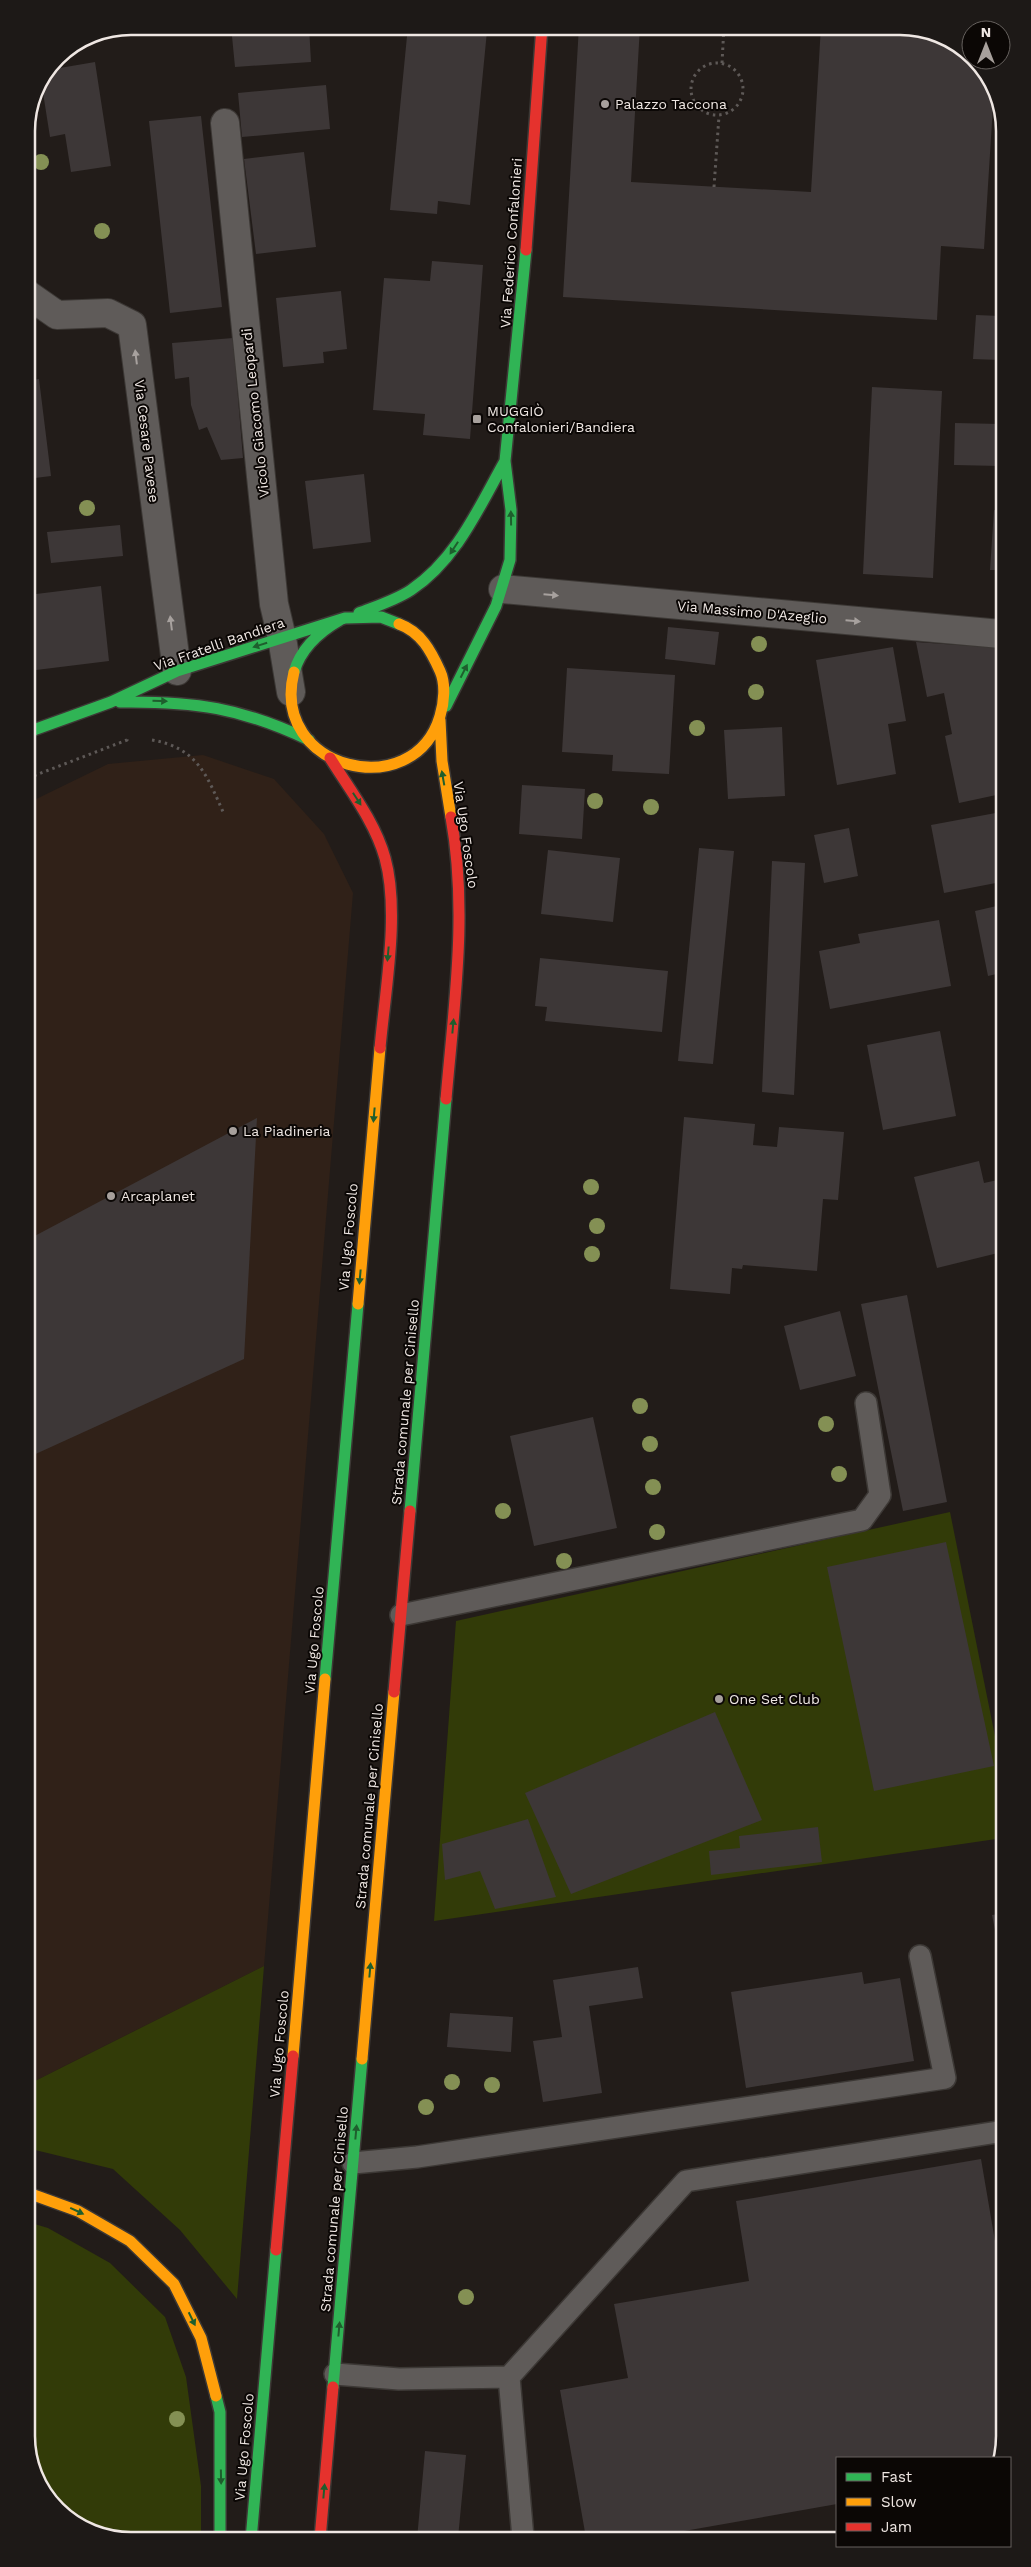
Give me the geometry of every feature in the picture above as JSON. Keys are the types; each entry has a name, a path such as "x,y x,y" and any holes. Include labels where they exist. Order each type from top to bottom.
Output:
{"main road":[{"name":"Via Federico Confalonieri","path":"441,717 503,589 510,560 512,538 509,486 505,461 523,296 541,35"},
{"name":"Via Federico Confalonieri","path":"343,619 411,590 439,567 465,531 505,461"},
{"path":"370,615 388,618 405,624 425,640 438,660 444,677 445,690 441,717 423,746 396,763 370,769 349,766 330,758 309,740 298,723 292,703 293,676 300,656 317,635 343,619 370,615"},
{"name":"Via Fratelli Bandiera","path":"35,729 111,702 177,671 343,619"},
{"name":"Via Fratelli Bandiera","path":"111,702 199,704 258,717 309,740"},
{"name":"Via Ugo Foscolo","path":"441,717 442,768 453,828 460,884 460,939 448,1075"},
{"name":"Via Ugo Foscolo","path":"252,2532 393,897 385,857 370,819 330,758"},
{"name":"Strada comunale per Cinisello","path":"321,2532 448,1075"},
{"path":"35,2195 78,2211 130,2241 174,2284 201,2338 220,2412 220,2532"}],"street":[{"name":"Vicolo Giacomo Leopardi","path":"225,123 274,604 282,638 292,703"},
{"name":"Via Cesare Pavese","path":"35,300 57,315 108,313 132,325 177,671"},
{"name":"Via Massimo D'Azeglio","path":"503,589 996,634"}],"lane":[{"path":"401,1615 862,1520 880,1495 866,1404"},
{"path":"353,2163 417,2157 945,2078 920,1956"},
{"path":"335,2374 399,2379 509,2377 686,2181 996,2132"},
{"path":"509,2377 522,2532"}],"path":[{"path":"722,63 724,35"},
{"path":"722,63 736,70 744,83 742,98 733,111 718,116 704,112 694,102 690,87 696,73 707,64 722,63"},
{"path":"714,187 718,116"},
{"path":"127,740 134,739"},
{"path":"150,740 179,748 192,757 203,769 224,814"}],"shaded area":[{"path":"203,755 274,779 324,834 353,893 264,1966 35,2081 35,800 108,764"}],"green space":[{"name":"One Set Club","path":"950,1512 996,1741 996,1839 434,1921 456,1621"},
{"path":"264,1966 237,2299 180,2230 113,2169 35,2150 35,2081"},
{"path":"35,2224 48,2228 110,2263 165,2317 186,2377 201,2486 201,2532 125,2532 106,2529 94,2525 73,2512 63,2504 51,2489 38,2461 35,2436"}],"building":[{"path":"232,35 310,35 311,62 235,67"},
{"path":"407,35 487,35 470,205 438,201 437,214 390,210"},
{"name":"Palazzo Taccona","path":"578,35 639,35 631,182 811,192 820,35 906,35 931,40 958,55 961,57 961,70 974,70 986,89 993,108 984,249 941,246 937,320 563,297"},
{"path":"95,62 111,166 71,172 65,134 50,137 43,93 59,68"},
{"path":"326,85 330,129 242,137 238,93"},
{"path":"201,116 222,307 170,313 149,121"},
{"path":"304,152 316,247 256,254 244,159"},
{"path":"432,261 483,265 470,439 423,435 425,414 373,410 384,278 430,281"},
{"path":"341,291 347,349 323,352 324,363 283,367 276,298"},
{"path":"976,315 996,316 996,360 973,359"},
{"path":"233,338 243,458 221,460 207,427 199,430 191,405 189,377 175,379 172,343"},
{"path":"39,379 51,476 35,478 35,380"},
{"path":"872,387 942,391 933,578 863,574"},
{"path":"955,423 996,424 996,466 954,465"},
{"path":"364,474 371,542 313,549 305,481"},
{"path":"994,510 996,510 996,570 990,570"},
{"path":"120,525 123,556 51,563 47,532"},
{"path":"101,586 109,661 35,670 35,594"},
{"path":"668,627 719,632 715,665 665,659"},
{"path":"916,642 996,648 996,795 959,803 945,736 952,734 944,693 927,697"},
{"path":"893,647 906,721 888,724 896,774 837,785 816,660"},
{"path":"567,668 675,675 669,774 612,771 613,755 562,752"},
{"path":"782,727 785,796 728,799 724,730"},
{"path":"522,785 585,789 582,839 519,834"},
{"path":"996,813 996,883 944,893 931,825"},
{"path":"849,828 858,876 824,883 814,835"},
{"path":"699,848 734,851 713,1064 678,1061"},
{"path":"548,850 620,858 613,922 541,914"},
{"path":"772,861 805,863 794,1095 762,1092"},
{"path":"996,906 996,974 988,976 975,911"},
{"path":"939,920 951,986 830,1009 819,951 860,943 858,934"},
{"path":"540,958 668,971 662,1032 545,1021 547,1007 535,1006"},
{"path":"940,1031 956,1116 883,1130 867,1045"},
{"path":"684,1117 755,1124 753,1145 777,1147 779,1127 844,1132 838,1200 823,1199 817,1271 743,1265 742,1269 732,1268 730,1294 670,1289"},
{"path":"257,1118 244,1359 35,1454 35,1236"},
{"path":"979,1161 984,1183 996,1180 996,1253 937,1268 914,1177"},
{"path":"907,1295 947,1502 903,1511 861,1304"},
{"path":"840,1311 856,1376 800,1390 784,1326"},
{"path":"593,1417 617,1528 534,1546 510,1436"},
{"path":"946,1542 994,1766 874,1791 827,1567"},
{"path":"715,1712 762,1820 571,1894 525,1793"},
{"path":"528,1819 556,1897 495,1909 480,1871 445,1880 442,1844"},
{"path":"818,1827 822,1862 711,1875 709,1851 740,1848 739,1836"},
{"path":"996,1914 996,1935 992,1915"},
{"path":"638,1967 643,1998 589,2006 602,2093 543,2102 533,2041 562,2037 553,1980"},
{"path":"862,1972 864,1984 900,1978 914,2061 746,2088 731,1992"},
{"path":"450,2013 513,2017 511,2052 447,2047"},
{"path":"981,2159 996,2247 996,2436 994,2457 836,2457 836,2504 678,2532 585,2532 560,2390 628,2378 614,2304 749,2281 736,2201"},
{"path":"425,2451 466,2455 459,2532 418,2532"}],"traffic: fast":[{"path":"446,706 496,606 510,560 511,510 505,461 526,250"},
{"path":"359,613 405,594 441,563 466,531 505,461"},
{"path":"35,729 111,702 177,671 345,618 381,617 399,624"},
{"path":"294,672 306,648 318,635 340,620"},
{"path":"120,702 171,703 217,709 262,720 309,740"},
{"path":"410,1511 446,1099"},
{"path":"325,1679 358,1304"},
{"path":"333,2387 362,2059"},
{"path":"252,2532 276,2250"},
{"path":"216,2396 220,2412 220,2532"}],"traffic: slow":[{"path":"294,672 292,706 303,733 322,752 348,764 376,767 403,760 425,744 440,716 444,688 440,671 424,643 407,627 399,624"},
{"path":"440,720 442,761 451,817"},
{"path":"358,1304 380,1048"},
{"path":"293,2056 325,1679"},
{"path":"362,2059 394,1692"},
{"path":"35,2195 78,2211 130,2241 174,2284 201,2338 216,2396"}],"traffic: jam":[{"path":"526,250 541,35"},
{"path":"330,758 361,806 375,832 385,858 389,879 391,902 390,952 380,1048"},
{"path":"446,1099 456,993 459,923 459,888 451,817"},
{"path":"394,1692 410,1511"},
{"path":"276,2250 293,2056"},
{"path":"321,2532 333,2387"}],"place":[{"name":"Palazzo Taccona","path":"605,104"},
{"name":"MUGGIÒ Confalonieri/Bandiera","path":"477,419"},
{"name":"La Piadineria","path":"233,1131"},
{"name":"Arcaplanet","path":"111,1196"},
{"name":"One Set Club","path":"719,1699"}]}
